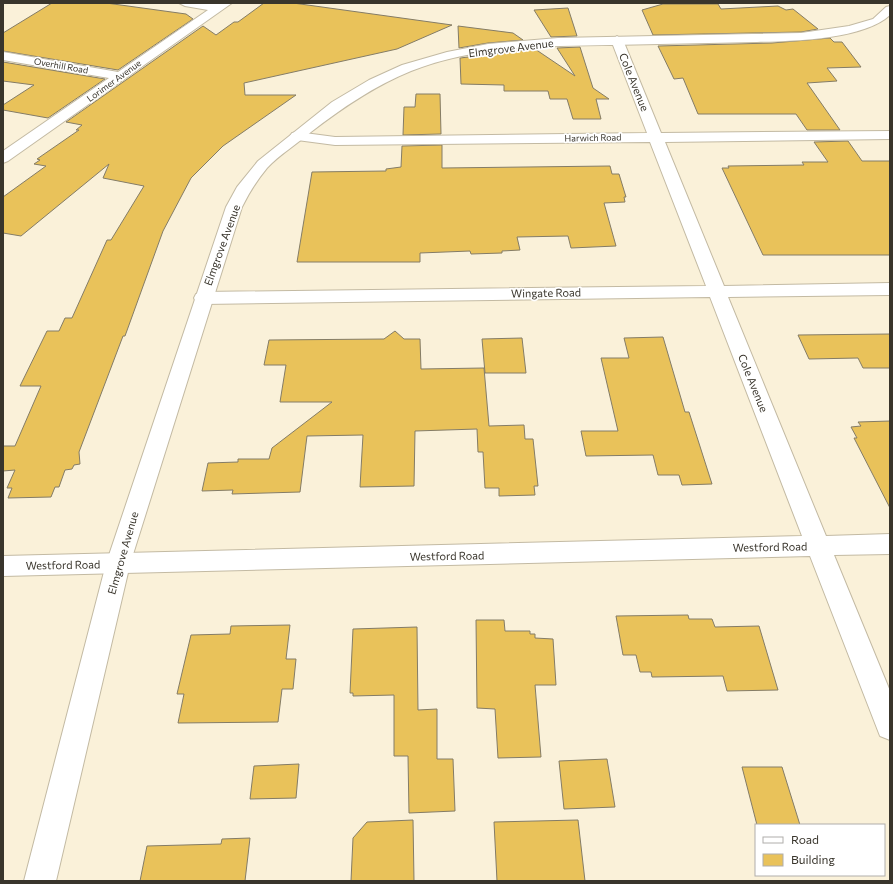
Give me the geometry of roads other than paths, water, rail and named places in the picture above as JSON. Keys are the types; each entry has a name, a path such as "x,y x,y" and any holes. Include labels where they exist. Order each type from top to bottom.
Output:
{"street":[{"path":"185,3 222,5"},
{"name":"Lorimer Avenue","path":"3,158 51,126 222,5"},
{"name":"Elmgrove Avenue","path":"40,881 118,564 203,298 234,207 245,187 263,164 337,105 374,83 408,68 447,56 488,48 527,44 617,40 771,38 821,35 851,29 877,21 890,9"},
{"name":"Cole Avenue","path":"617,40 890,726"},
{"name":"Overhill Road","path":"3,56 120,76"},
{"name":"Harwich Road","path":"297,136 335,141 890,135"},
{"name":"Wingate Road","path":"203,298 716,290 890,289"},
{"name":"Westford Road","path":"3,566 890,544"}]}
